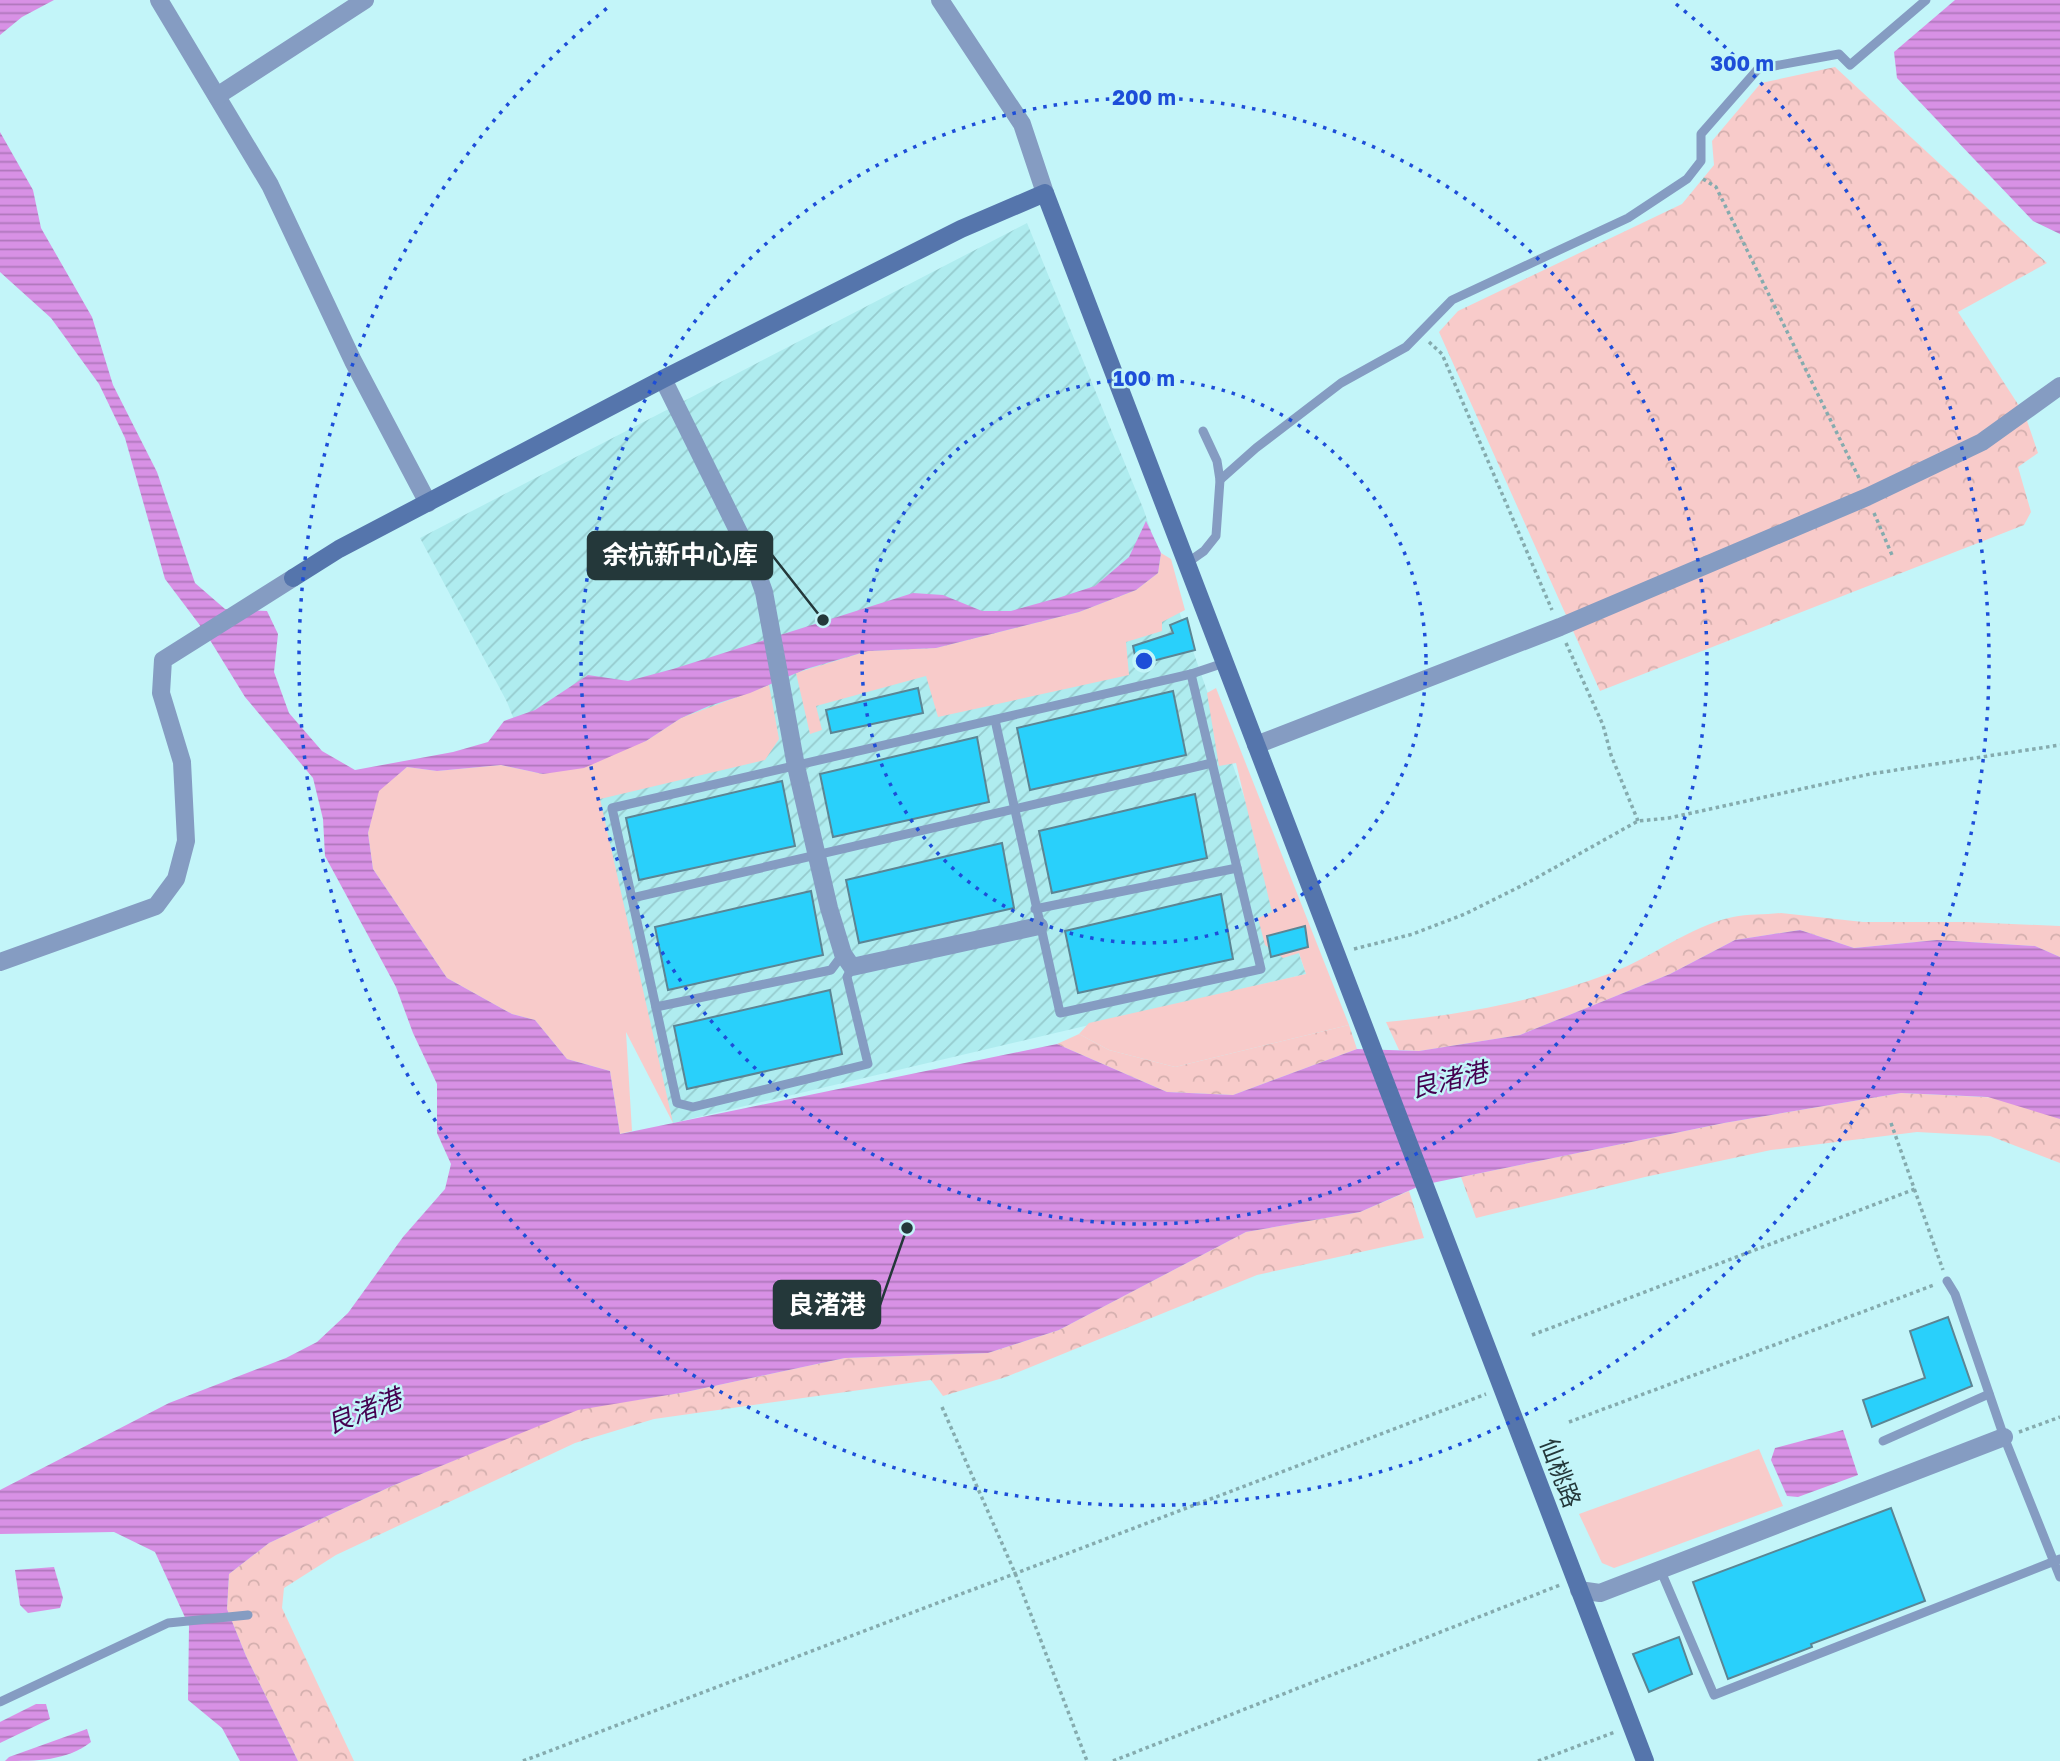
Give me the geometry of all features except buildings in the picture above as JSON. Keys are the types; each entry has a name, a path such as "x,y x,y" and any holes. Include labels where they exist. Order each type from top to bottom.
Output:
{"street":[{"path":"159,0 270,185 353,361 428,503"},
{"path":"217,96 365,0"},
{"path":"0,962 156,905 176,879 186,841 182,762 161,693 163,660 339,550 663,379 961,229 1045,193 1022,124 940,0"},
{"name":"仙桃路","path":"1045,193 1645,1761"},
{"path":"663,379 753,561 764,592 796,766 829,908 848,960 1037,917"},
{"path":"1256,745 1560,627 1867,497 1982,442 2060,386"},
{"path":"1577,1584 1600,1592 2004,1437"}],"lane":[{"path":"1220,480 1256,448 1341,383 1406,347 1452,300 1628,218 1687,179 1701,161 1701,134 1758,69 1839,54 1850,65 1926,0"},
{"path":"1187,562 1204,551 1216,536 1220,480 1217,461 1203,431"},
{"path":"848,960 847,977 868,1064 693,1107 677,1103 612,808 1191,674 1224,663"},
{"path":"995,720 1060,1013 1261,969 1191,674"},
{"path":"632,898 1212,763"},
{"path":"1037,917 1237,868"},
{"path":"656,1007 831,970 848,960"},
{"path":"1947,1280 1955,1294 2004,1437 2057,1560 2060,1577"},
{"path":"1883,1441 1989,1394"},
{"path":"1660,1569 1714,1695 2057,1560"},
{"path":"0,1702 156,1627 180,1621 248,1615"}],"path":[{"path":"1687,179 1704,179 1716,187 1847,450 1892,555"},
{"path":"1420,333 1442,354 1602,725 1611,755 1638,821"},
{"path":"1335,954 1413,934 1465,914 1529,883 1638,821 1669,818 1870,774 2060,745"},
{"path":"1569,1422 1947,1280 1891,1123"},
{"path":"1532,1335 1915,1189"},
{"path":"523,1761 1502,1388"},
{"path":"942,1407 1014,1573 1087,1761"},
{"path":"2004,1437 2060,1417"},
{"path":"1113,1761 1577,1584"},
{"path":"1538,1761 1631,1726"}],"shaded area":[{"path":"1027,223 1143,508 1306,974 673,1123 507,702 420,538"}],"green space":[{"path":"1835,67 2047,263 1958,312 2025,415 2038,453 2018,467 2031,512 2024,525 1600,691 1439,332 1458,311 1682,204 1714,165 1712,141 1761,83"},
{"path":"1161,553 1171,559 1185,610 1162,622 1162,631 1126,642 1129,675 938,717 926,676 816,706 822,730 810,734 796,673 868,651 936,648 1079,612 1136,590 1158,573"},
{"path":"769,685 779,739 765,760 600,799 673,1123 626,1032 632,1131 620,1134 610,1071 567,1059 535,1020 512,1014 447,978 373,869 368,833 378,791 407,767 437,771 501,765 543,774 646,741 681,718"},
{"path":"1216,688 1349,1025 1175,1067 1109,1050 1079,1034 1089,1023 1306,974 1299,953 1283,958 1265,945 1258,918 1272,912 1236,763 1219,766 1207,693"},
{"path":"1781,913 1863,922 1967,922 2060,926 2060,957 2035,946 1937,940 1854,948 1800,930 1735,940 1670,974 1520,1035 1419,1051 1399,1050 1386,1022 1444,1015 1528,999 1611,973 1717,922 1739,916"},
{"path":"1349,1025 1357,1049 1233,1095 1167,1092 1057,1044 1079,1034 1109,1050 1175,1067"},
{"path":"1901,1093 2022,1099 2060,1119 2060,1163 1990,1136 1917,1132 1771,1150 1476,1218 1461,1177 1724,1123"},
{"path":"1409,1191 1424,1238 1257,1275 1006,1377 943,1396 931,1380 654,1419 575,1443 336,1555 284,1588 282,1608 354,1761 298,1761 246,1656 227,1609 229,1574 269,1543 392,1486 578,1409 686,1392 845,1358 988,1353 1059,1330 1246,1232 1360,1212"},
{"path":"1759,1449 1783,1506 1614,1568 1602,1563 1579,1514"}],"water":[{"path":"0,0 54,0 22,17 0,35"},
{"path":"1955,0 2060,0 2060,234 2033,221 1897,78 1894,52"},
{"path":"0,132 33,190 41,228 92,317 113,385 157,472 195,583 225,609 267,611 278,634 274,672 289,713 322,751 355,770 453,752 488,742 504,721 535,710 588,675 628,681 913,593 943,595 982,611 1011,611 1061,597 1095,586 1129,557 1146,521 1161,553 1158,573 1136,590 1079,612 936,648 868,651 806,669 681,718 646,741 584,768 543,774 501,765 437,771 407,767 379,791 368,833 373,869 447,978 512,1014 535,1020 567,1059 610,1071 620,1134 1057,1044 1167,1092 1233,1095 1357,1049 1419,1051 1520,1035 1670,974 1735,940 1800,930 1854,948 1937,940 2035,946 2060,957 2060,1119 1988,1097 1901,1093 1724,1123 1422,1185 1360,1212 1246,1232 1059,1330 988,1353 845,1358 686,1392 578,1410 392,1486 269,1543 229,1574 227,1609 246,1656 298,1761 240,1761 222,1728 188,1700 189,1626 155,1552 114,1532 0,1534 0,1490 169,1403 286,1358 317,1342 348,1313 403,1237 445,1189 451,1164 437,1133 437,1084 413,1033 396,987 325,856 323,819 313,778 245,697 205,632 165,579 125,438 99,384 51,318 0,272"},
{"path":"1843,1430 1858,1475 1798,1497 1787,1496 1771,1460 1775,1448"},
{"path":"54,1567 63,1598 60,1608 28,1613 20,1605 15,1570"},
{"path":"36,1704 46,1704 50,1719 0,1743 0,1722"},
{"path":"87,1729 91,1742 72,1753 40,1760 5,1761 9,1757"}],"place":[{"name":"余杭新中心库","path":"823,620"},
{"name":"良渚港","path":"907,1228"}]}
